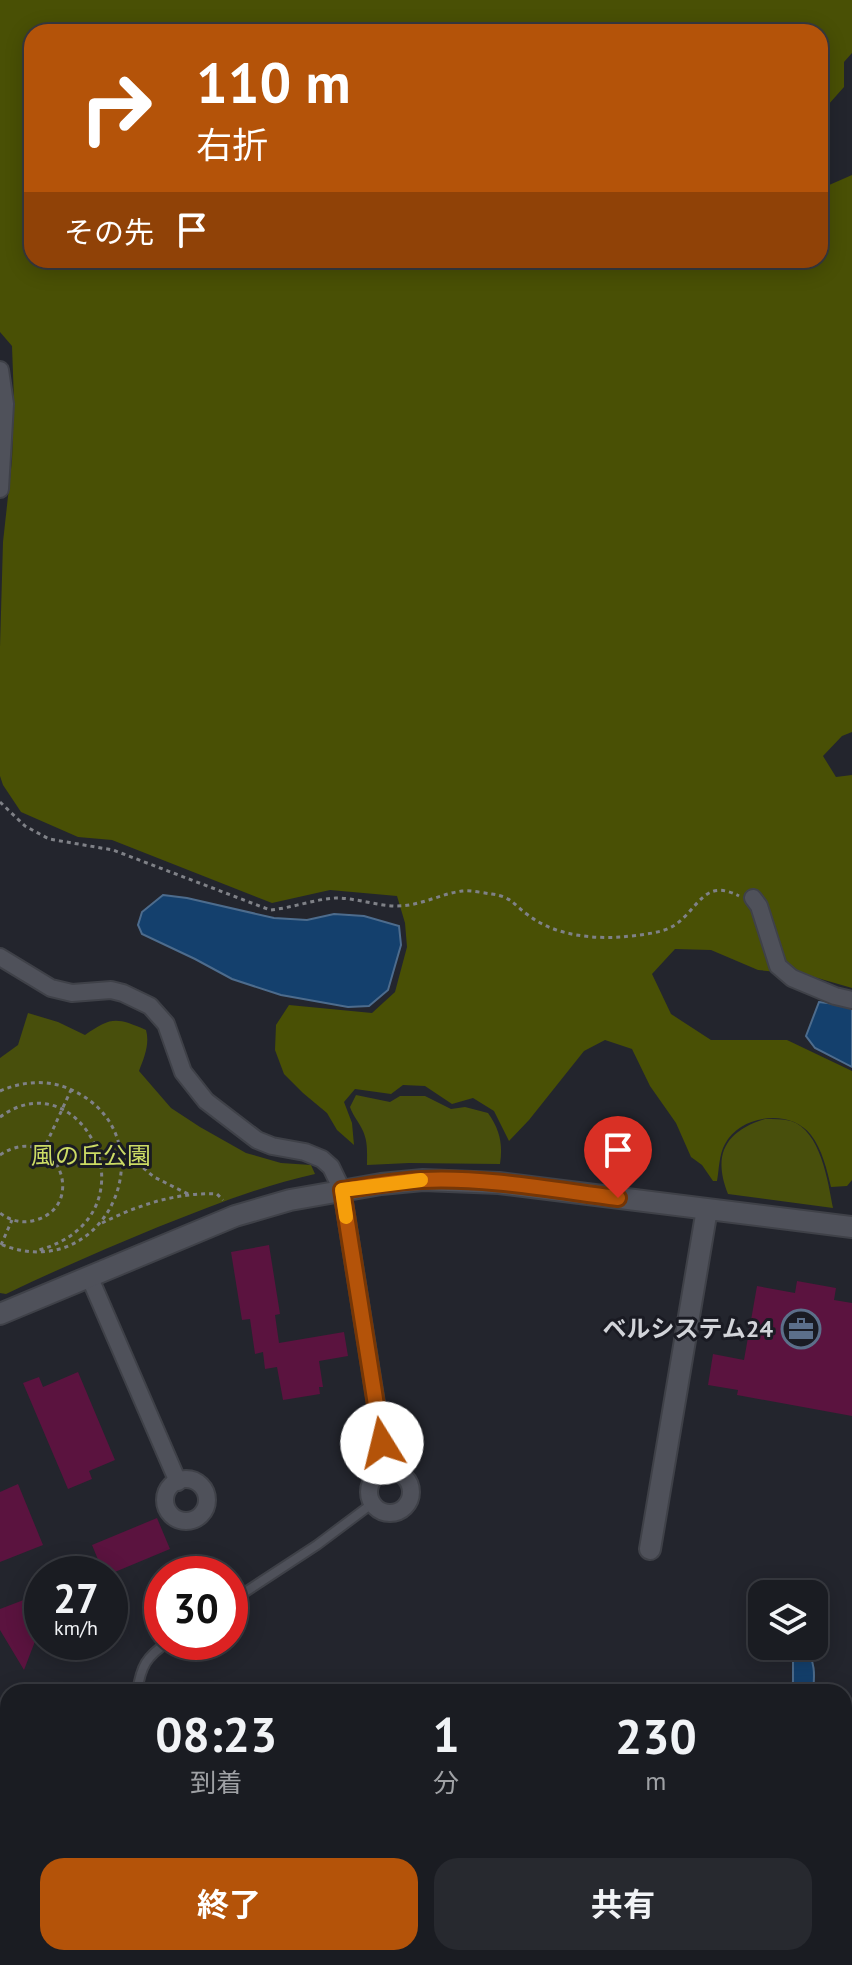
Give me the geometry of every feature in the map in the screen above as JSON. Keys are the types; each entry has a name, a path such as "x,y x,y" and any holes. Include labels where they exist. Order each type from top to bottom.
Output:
{"street":[{"path":"0,370 5,404 0,489"},
{"path":"753,898 759,906 778,966 792,978 852,1000"},
{"path":"0,957 51,988 72,993 111,990 150,1006 166,1024 183,1072 206,1101 257,1140 305,1152 322,1159 331,1167 342,1190 387,1472"},
{"path":"0,1314 235,1216 290,1200 342,1190 423,1180 499,1183 852,1227"},
{"path":"650,1549 707,1209"},
{"path":"89,1276 178,1482"},
{"path":"397,1472 407,1480 410,1486 407,1505 396,1512 382,1511 373,1503 370,1496 377,1476 397,1472"}],"lane":[{"path":"248,1590 317,1545 373,1503"},
{"path":"138,1684 140,1671 148,1660"}],"path":[{"path":"0,802 25,826 49,839 113,850 270,910 336,898 397,906 464,891 512,900 528,915 548,927 579,936 618,937 673,926 709,891 727,890 753,898"},
{"path":"0,1091 37,1082 71,1090 101,1112 114,1132 119,1147 119,1187 101,1222 87,1235 52,1251 20,1251 1,1244 12,1220"},
{"path":"43,1151 71,1090"},
{"path":"0,1117 9,1110 32,1105 47,1105 61,1110 86,1128 96,1144 102,1164 100,1193 83,1225 55,1244 32,1252"},
{"path":"0,1155 8,1150 32,1146 53,1158 63,1181 61,1197 53,1210 40,1219 26,1222 12,1220 0,1213"},
{"path":"119,1147 154,1177 189,1194"},
{"path":"102,1223 148,1204 189,1194 217,1194 226,1205"}],"green space":[{"path":"0,0 852,0 852,53 844,62 844,87 828,105 828,24 24,24 24,268 828,268 828,186 852,175 852,732 842,736 823,756 836,777 852,775 852,988 807,975 758,970 711,950 675,949 652,974 671,1014 711,1040 787,1040 852,1071 852,1180 847,1186 831,1187 821,1153 811,1135 802,1126 779,1118 753,1121 732,1134 722,1152 717,1181 713,1181 702,1165 691,1157 676,1123 650,1086 632,1049 605,1040 584,1051 509,1141 494,1111 473,1098 452,1104 425,1086 403,1085 391,1094 355,1089 344,1102 352,1123 354,1145 337,1130 327,1113 284,1074 275,1050 276,1025 289,1005 372,1013 395,992 407,947 405,923 397,896 330,890 272,903 112,840 78,837 21,812 0,776 3,542 12,460 14,401 12,346 0,332"},
{"name":"風の丘公園","path":"28,1013 58,1022 85,1035 114,1021 146,1030 147,1046 139,1071 171,1108 246,1153 281,1163 311,1165 315,1174 216,1205 120,1243 6,1294 0,1293 0,1058 18,1045"},
{"path":"356,1095 390,1102 400,1096 425,1096 451,1109 465,1107 488,1113 500,1137 500,1164 367,1165 365,1135 350,1107"},
{"path":"765,1119 791,1121 810,1135 821,1158 833,1208 728,1194 722,1167 726,1146 741,1130"}],"water":[{"path":"163,895 274,918 307,920 334,914 364,916 399,926 401,945 388,990 369,1006 348,1007 281,995 232,979 142,934 138,925 142,912"},
{"path":"819,1002 852,1006 852,1067 815,1048 806,1036"},
{"path":"793,1660 812,1660 813,1684 791,1684"}],"building":[{"path":"269,1245 280,1314 275,1315 279,1343 344,1332 348,1356 319,1361 323,1387 319,1387 320,1394 283,1400 277,1367 265,1369 263,1352 255,1354 250,1319 242,1320 231,1252"},
{"name":"ベルシステム24","path":"797,1281 836,1288 834,1300 852,1303 852,1416 737,1395 738,1390 708,1385 713,1354 744,1360 757,1286 795,1293"},
{"path":"78,1372 115,1460 89,1471 92,1479 68,1489 23,1383 39,1377 43,1387"},
{"path":"18,1484 43,1545 0,1562 0,1492"},
{"path":"157,1518 170,1549 144,1556 144,1560 128,1566 128,1556 97,1556 92,1545"},
{"path":"24,1600 24,1660 28,1660 24,1670 0,1630 0,1609"}],"slow traffic":[{"path":"346,1217 342,1190 421,1180"}],"place":[{"name":"ベルシステム24","path":"801,1329"}],"route":[{"path":"382,1443 342,1190 423,1180 458,1181 618,1198"}]}
